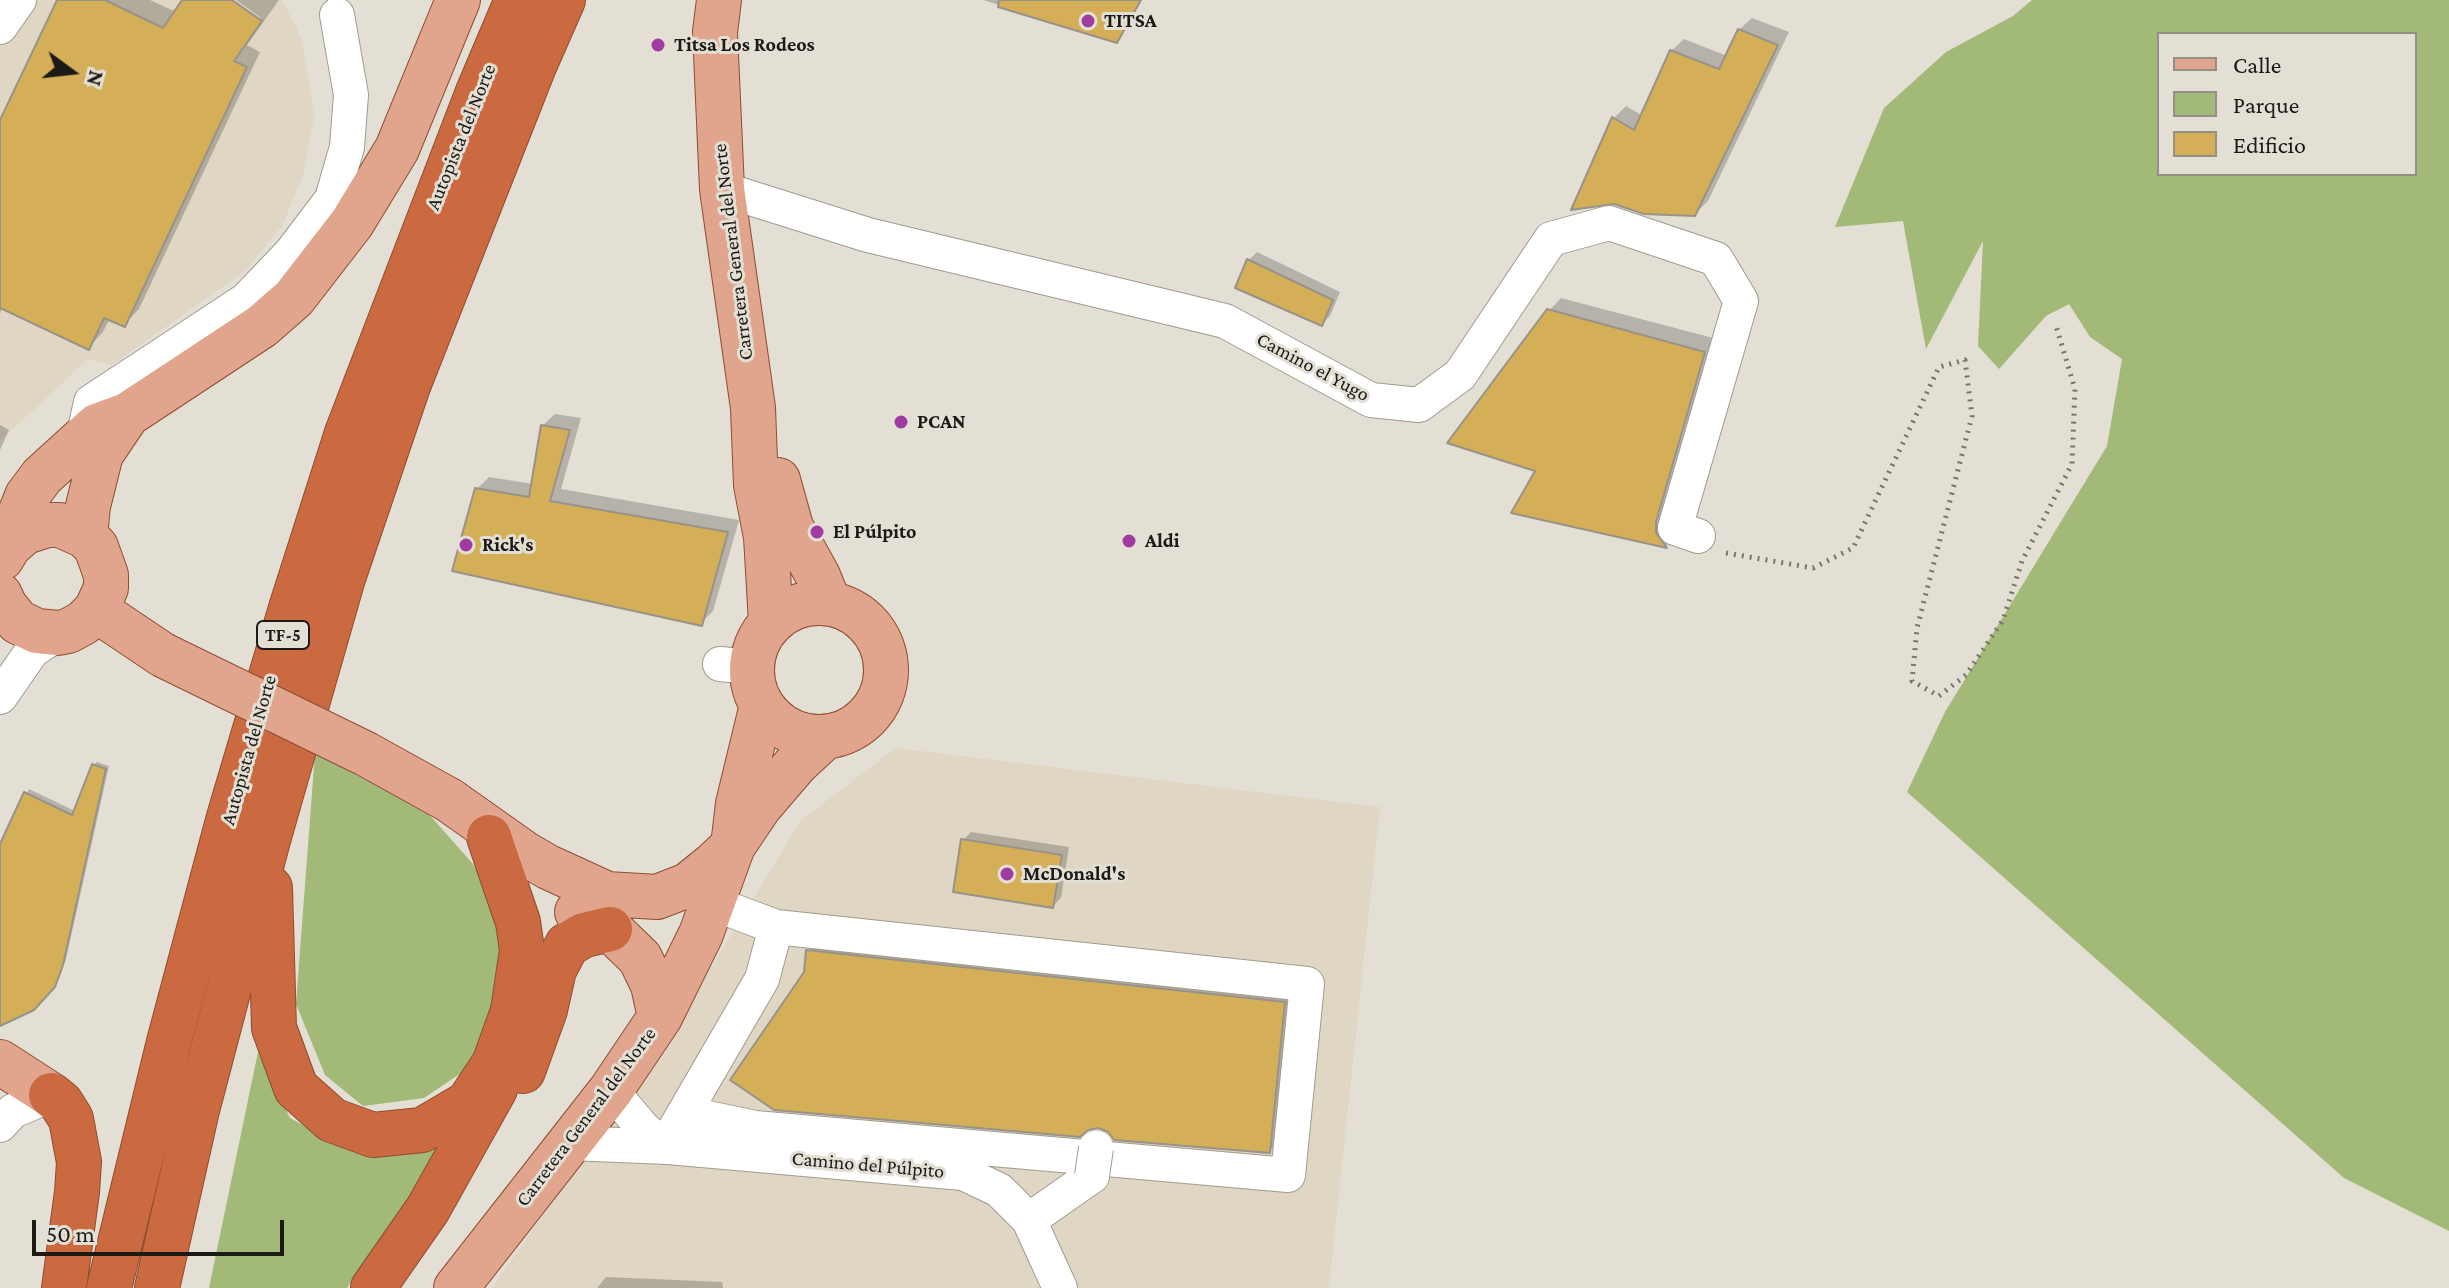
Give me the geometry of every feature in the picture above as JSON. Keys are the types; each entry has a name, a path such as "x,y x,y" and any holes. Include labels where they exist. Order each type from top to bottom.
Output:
{"highway":[{"name":"Autopista del Norte","path":"109,1288 169,1042 229,817 292,605 347,433 472,105 517,0"},
{"name":"Autopista del Norte","path":"157,1288 197,1110 268,840 343,578 403,401 534,66 563,0"},
{"path":"268,840 274,1028 296,1088 332,1120 373,1135 422,1130 468,1103 494,1064 513,1011 522,950 518,922 494,839"},
{"path":"373,1288 428,1209 515,1054 538,971 494,839"},
{"path":"428,1209 458,1184 506,1110 522,1076 545,1010 554,970 567,945 584,935 610,929"},
{"path":"51,1095 61,1103 71,1119 79,1162 64,1288"}],"main road":[{"path":"1,571 16,539 35,527 60,525 85,536 96,547 106,575 102,600 82,621 47,633 27,627 11,615 1,571 27,496 42,476 97,426 127,415 262,326 294,298 352,223 397,149 458,0"},
{"name":"Carretera General del Norte","path":"719,0 715,32 722,189 753,408 756,485 766,537 771,623"},
{"name":"Carretera General del Norte","path":"753,408 773,460 791,527 829,603"},
{"path":"85,536 88,506 101,454 127,415"},
{"path":"808,603 829,603 851,610 869,625 881,645 886,664 885,684 877,703 865,718 849,730 825,737 807,736 789,730 774,719 744,679 761,636 771,623 787,610 808,603"},
{"path":"82,621 163,655 366,754 494,839 610,929 640,958 653,985 660,1017"},
{"name":"Carretera General del Norte","path":"456,1288 611,1090 660,1017 707,919 733,846 744,679"},
{"name":"Carretera General del Norte","path":"733,846 760,806 796,764 825,737"},
{"path":"494,839 607,894 657,897 688,885 733,846"},
{"path":"610,929 679,935 707,919"},
{"path":"0,1062 51,1095"}],"street":[{"path":"0,27 19,0"},
{"path":"83,439 91,402 246,300 291,253 332,199 347,147 351,95 337,15"},
{"name":"Camino el Yugo","path":"722,189 868,235 1225,321 1371,400 1419,405 1460,375 1551,239 1609,223 1716,259 1741,301 1675,528 1698,536"},
{"path":"0,697 32,651 82,621"},
{"path":"684,1113 755,1128 1288,1175 1307,984 707,919"},
{"path":"611,1090 642,1127 666,1147 762,979 776,927"},
{"path":"0,1125 13,1111 51,1095"},
{"name":"Camino del Púlpito","path":"569,1143 666,1147 963,1173 999,1190 1029,1220 1060,1288"},
{"path":"1029,1220 1094,1162"}],"path":[{"path":"1698,536 1724,553 1813,568 1853,548 1939,367 1965,360 1972,416 1917,628 1912,681 1939,696 1966,675 2003,620 2022,561 2072,464 2075,389 2056,326"}],"shaded area":[{"path":"0,0 282,0 302,39 314,116 303,175 283,224 246,270 112,365 88,359 0,441"},
{"path":"896,748 1380,807 1329,1288 492,1288 671,1034 801,820"}],"green space":[{"path":"2032,0 2449,0 2449,1231 2344,1178 1907,792 1945,712 2107,446 2122,359 2090,337 2069,304 2046,316 1999,369 1978,346 1983,241 1926,349 1903,221 1835,227 1884,108 1946,52 2013,16"},
{"path":"315,753 426,811 473,864 502,917 503,973 470,1067 424,1098 363,1106 325,1075 296,1004"},
{"path":"258,1052 290,1118 335,1143 444,1141 414,1192 347,1288 209,1288"}],"building":[{"path":"57,0 105,0 163,28 182,0 232,0 262,21 234,61 247,67 125,327 104,318 89,350 0,308 0,120"},
{"name":"TITSA","path":"999,0 1141,0 1117,43 998,7"},
{"path":"1738,29 1778,45 1695,216 1644,214 1614,204 1571,210 1612,117 1634,130 1670,50 1719,69"},
{"path":"1247,259 1333,300 1322,326 1235,288"},
{"path":"1547,309 1705,352 1656,522 1656,533 1667,548 1511,513 1535,471 1447,443"},
{"path":"541,425 570,430 550,501 728,532 702,626 452,571 475,488 529,497"},
{"path":"92,764 106,769 63,965 55,987 34,1010 0,1026 0,844 24,792 72,815"},
{"name":"McDonald's","path":"961,839 1062,855 1053,908 953,892"},
{"path":"806,950 1285,1002 1270,1153 1114,1140 1108,1132 1098,1128 1088,1130 1080,1137 774,1110 730,1080 804,972"}],"place":[{"name":"TITSA","path":"1088,21"},
{"name":"Titsa Los Rodeos","path":"658,45"},
{"name":"PCAN","path":"901,422"},
{"name":"El Púlpito","path":"817,532"},
{"name":"Aldi","path":"1129,541"},
{"name":"Rick's","path":"466,545"},
{"name":"McDonald's","path":"1007,874"}]}
